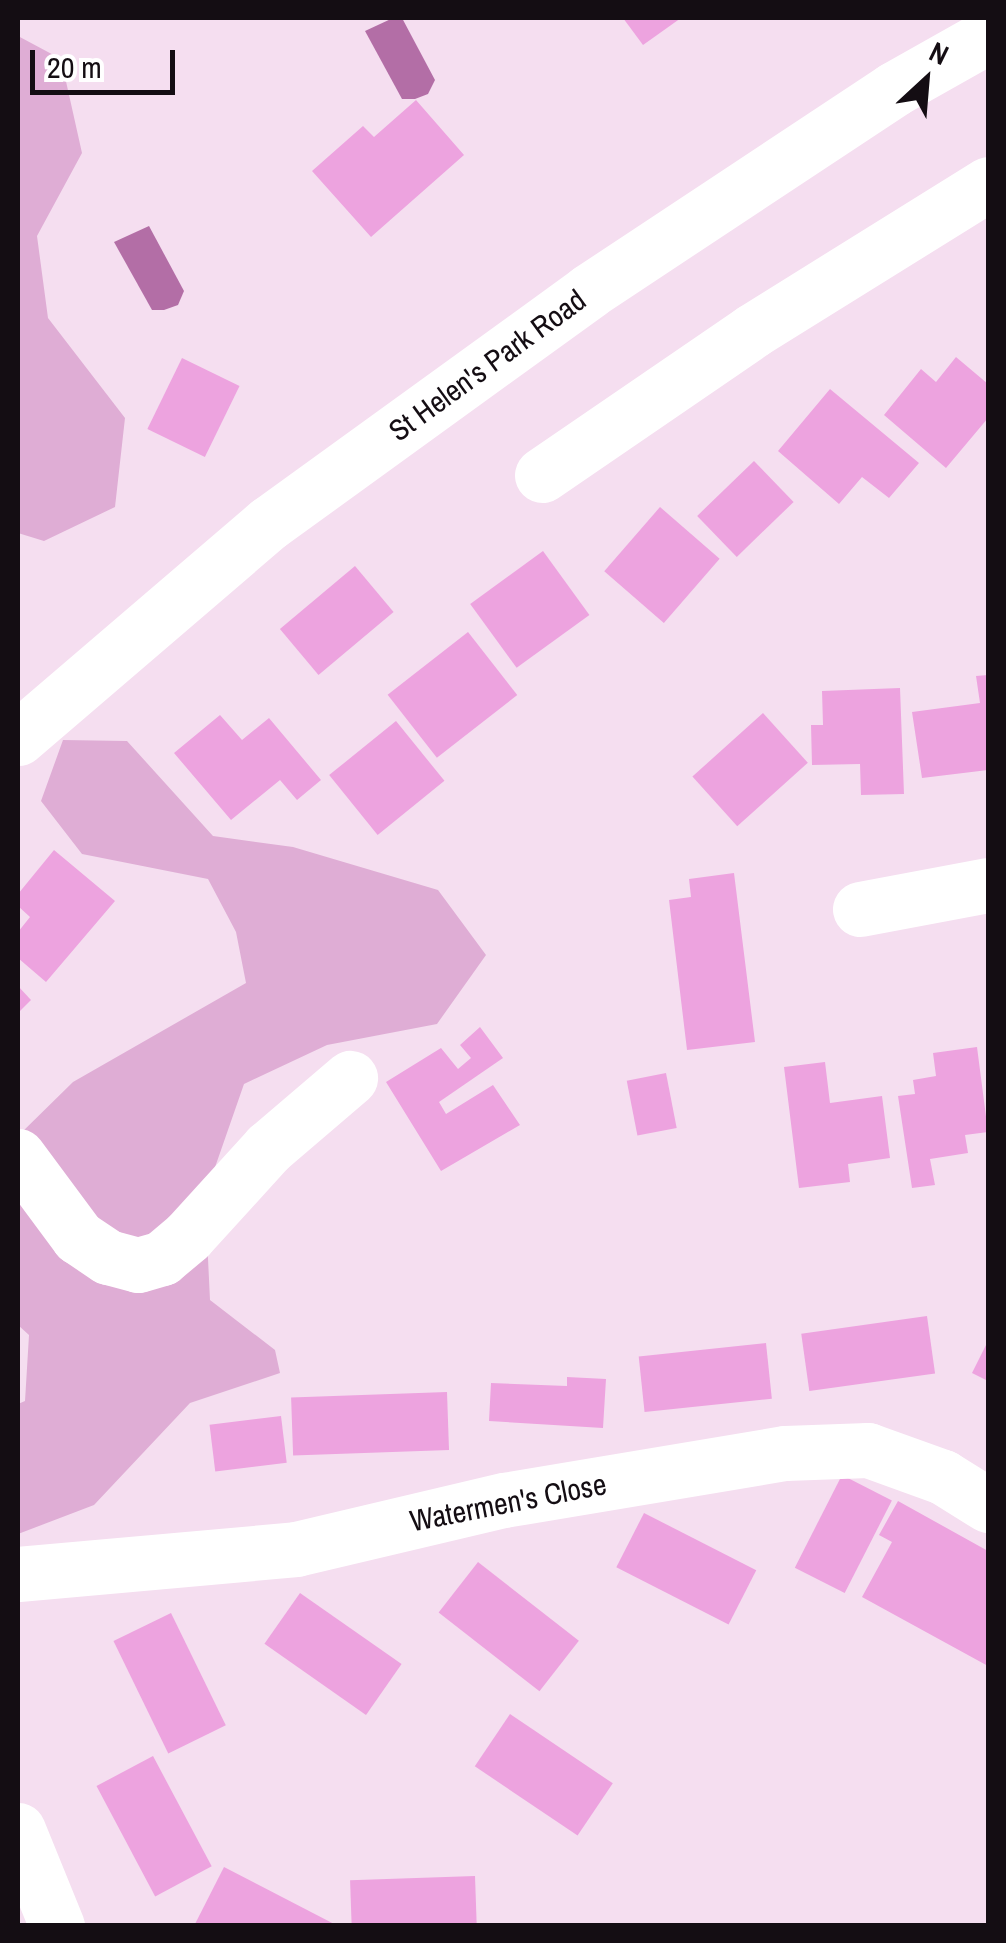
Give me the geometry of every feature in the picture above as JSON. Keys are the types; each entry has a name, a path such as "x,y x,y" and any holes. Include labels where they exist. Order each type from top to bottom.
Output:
{"street":[{"name":"St Helen's Park Road","path":"18,738 270,523 558,314 894,89 988,36"},
{"path":"542,475 752,332 988,184"},
{"path":"860,909 988,885"},
{"path":"18,1156 78,1237 108,1256 138,1265 162,1258 188,1236 268,1148 350,1078"},
{"name":"Watermen's Close","path":"18,1574 296,1549 504,1500 785,1452 868,1450 943,1477 988,1504"},
{"path":"18,1830 56,1926"}],"shaded area":[{"path":"402,18 435,80 428,94 415,99 402,99 365,31"},
{"path":"18,36 61,59 82,153 37,236 48,318 125,418 115,507 44,541 18,533"},
{"path":"149,226 184,291 178,305 164,310 152,310 114,242"},
{"path":"63,740 127,741 213,836 293,847 438,890 486,955 437,1024 327,1045 244,1084 205,1196 210,1300 275,1350 280,1373 190,1403 94,1505 18,1534 18,1404 25,1401 29,1335 18,1325 18,1136 73,1082 246,983 236,932 208,879 82,854 41,801"}],"building":[{"path":"623,18 681,18 643,45"},
{"path":"416,100 464,155 371,237 312,171 363,126 374,137"},
{"path":"956,357 988,384 988,418 946,468 884,415 921,369 936,382"},
{"path":"182,358 240,386 205,457 147,429"},
{"path":"830,389 919,463 889,498 862,477 839,504 778,451"},
{"path":"754,461 794,502 737,557 697,516"},
{"path":"660,507 720,559 664,623 604,571"},
{"path":"543,551 589,615 517,668 470,604"},
{"path":"355,566 394,612 318,675 280,629"},
{"path":"468,632 517,695 437,758 388,695"},
{"path":"988,675 988,770 922,778 912,712 980,703 976,676"},
{"path":"900,688 904,794 861,795 860,764 812,765 811,725 823,725 822,691"},
{"path":"763,713 808,763 737,826 692,777"},
{"path":"220,715 242,740 269,718 321,780 297,800 280,780 231,820 174,753"},
{"path":"396,721 444,781 378,835 329,775"},
{"path":"54,850 115,901 46,982 18,958 18,932 30,917 18,906 18,894"},
{"path":"734,873 755,1042 687,1050 669,900 691,897 689,879"},
{"path":"18,986 31,1000 18,1013"},
{"path":"480,1027 503,1058 439,1102 446,1114 493,1085 520,1125 441,1171 386,1082 441,1048 458,1069 471,1058 460,1045"},
{"path":"977,1047 988,1132 965,1135 968,1153 930,1159 935,1185 912,1188 898,1096 915,1094 913,1080 936,1076 933,1053"},
{"path":"825,1062 830,1103 882,1096 890,1158 848,1164 850,1182 799,1188 784,1067"},
{"path":"666,1073 677,1128 637,1136 627,1081"},
{"path":"927,1316 935,1373 809,1391 801,1334"},
{"path":"988,1341 988,1381 972,1373"},
{"path":"766,1343 772,1399 645,1412 639,1356"},
{"path":"567,1377 606,1379 603,1428 489,1421 491,1383 567,1386"},
{"path":"447,1392 449,1450 293,1455 291,1397"},
{"path":"281,1416 287,1463 215,1471 210,1425"},
{"path":"842,1475 892,1500 845,1593 795,1568"},
{"path":"898,1501 988,1551 988,1666 862,1597 892,1542 879,1535"},
{"path":"644,1513 756,1570 729,1625 616,1567"},
{"path":"478,1562 579,1641 539,1691 439,1612"},
{"path":"300,1593 402,1664 366,1715 264,1644"},
{"path":"171,1613 226,1725 168,1753 113,1641"},
{"path":"510,1714 613,1783 578,1836 475,1766"},
{"path":"153,1756 212,1866 155,1896 96,1786"},
{"path":"224,1867 338,1926 195,1924"},
{"path":"475,1876 477,1926 352,1926 350,1880"}]}
